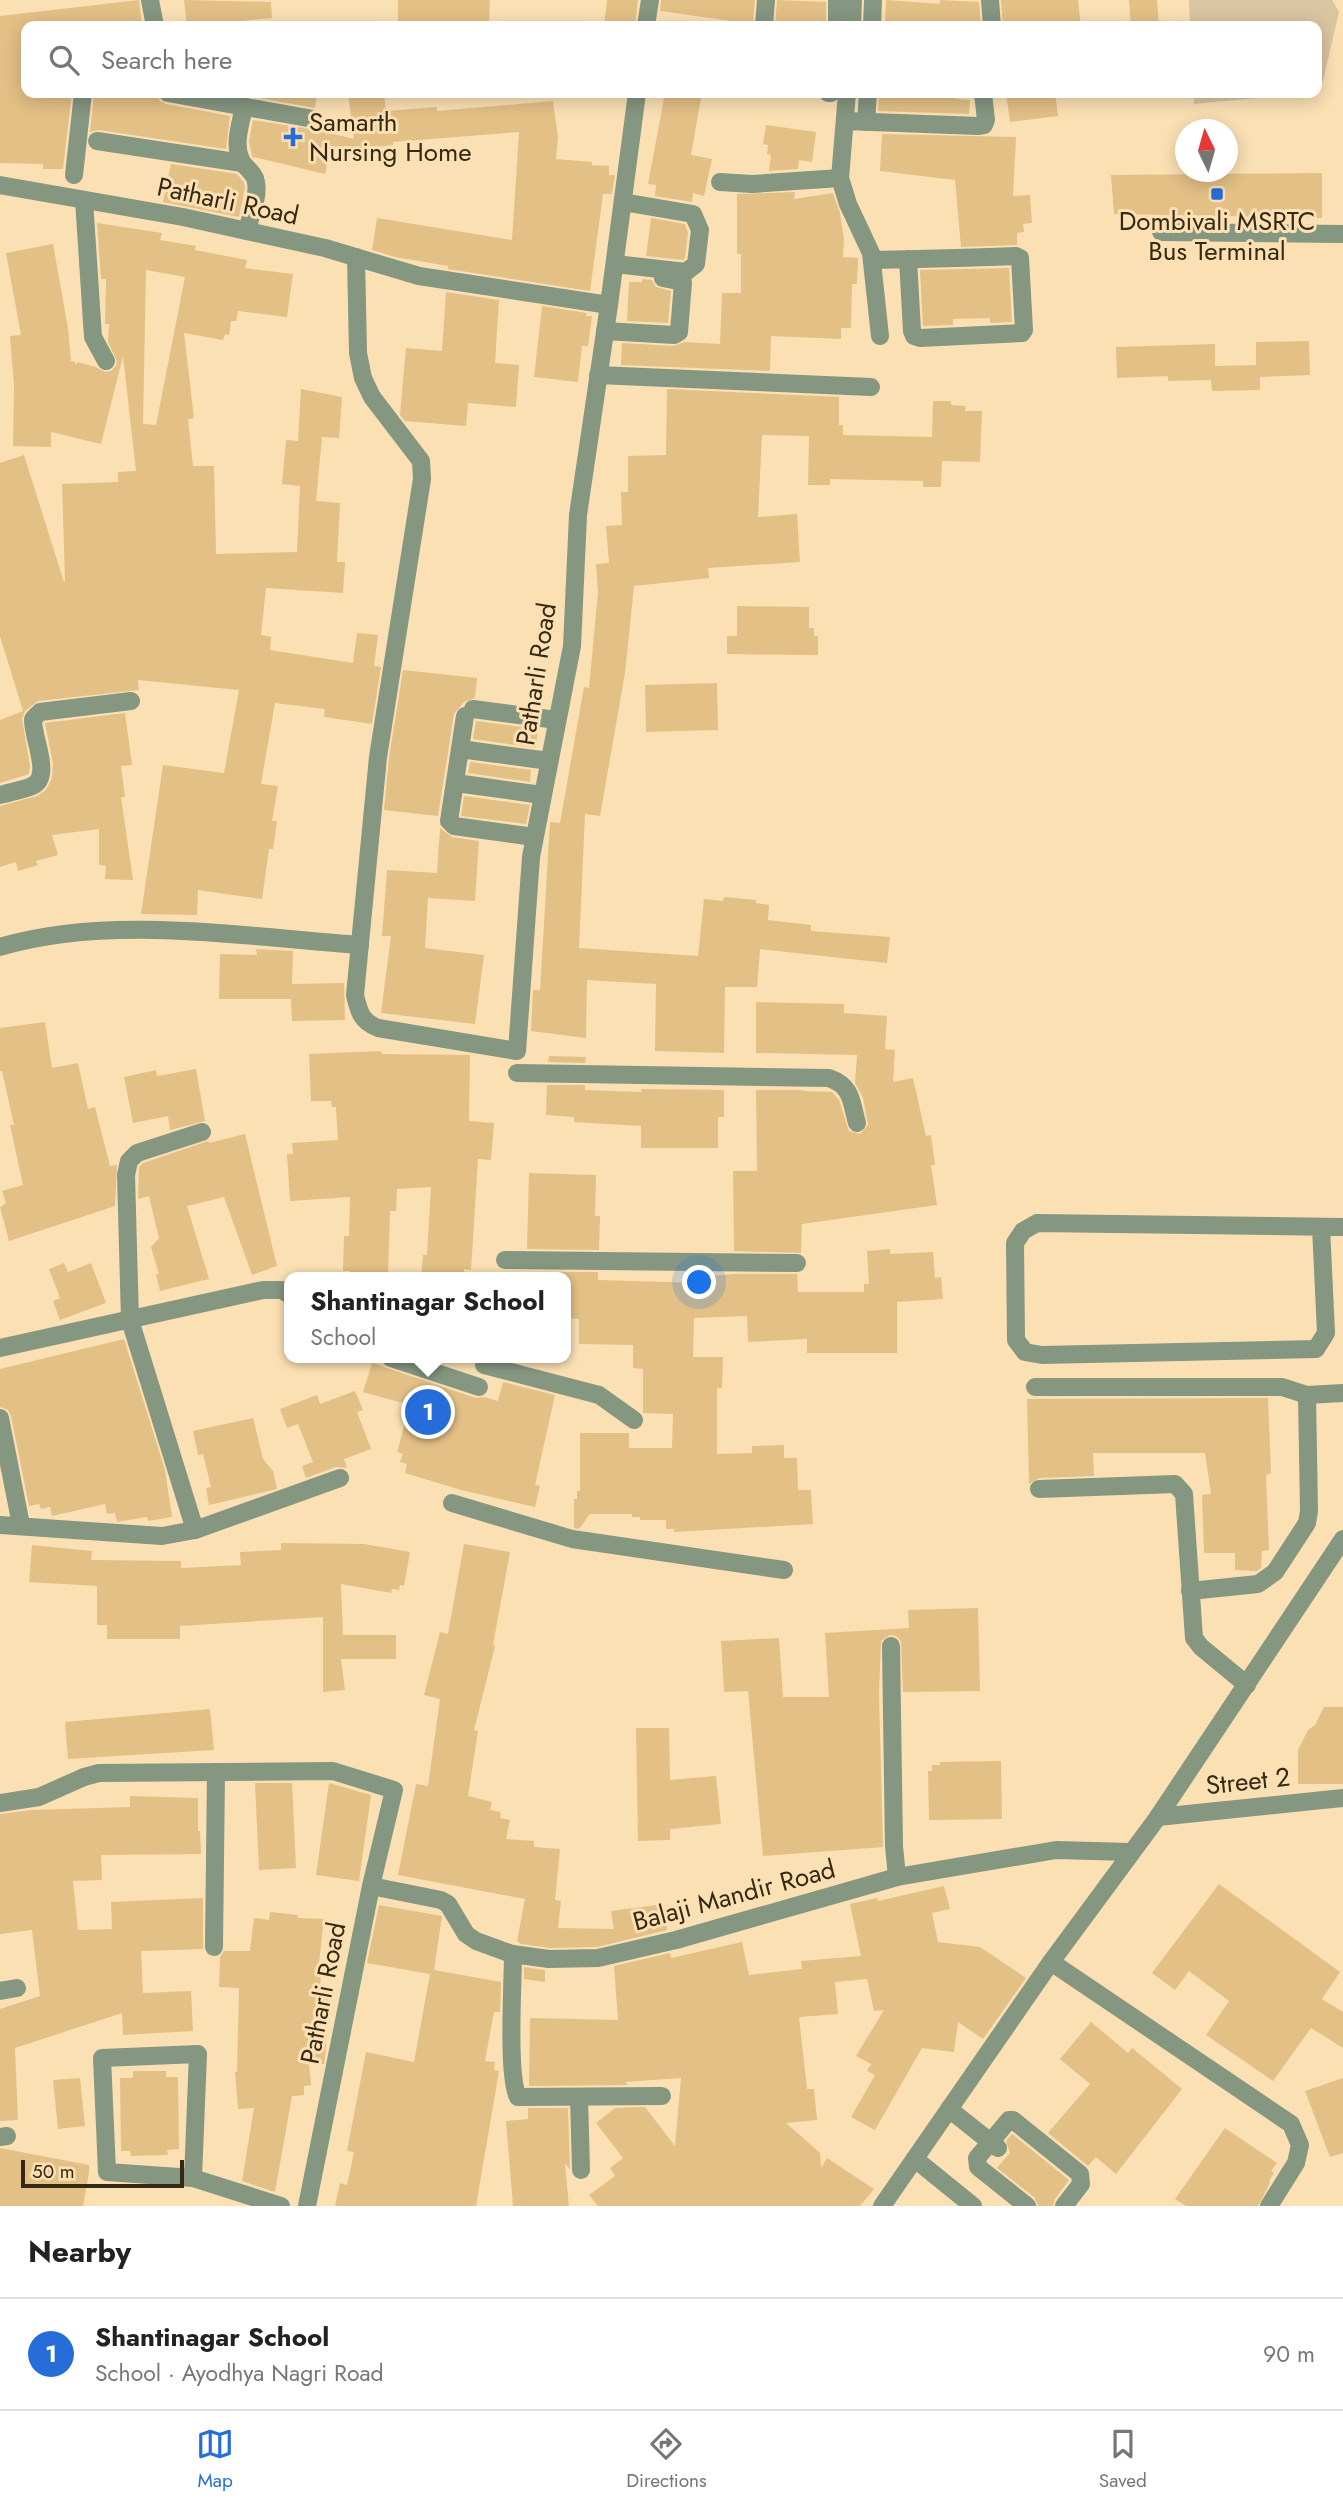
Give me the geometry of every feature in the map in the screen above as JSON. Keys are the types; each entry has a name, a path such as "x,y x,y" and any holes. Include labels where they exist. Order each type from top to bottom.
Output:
{"street":[{"path":"150,0 154,21"},
{"path":"647,21 650,0"},
{"path":"764,21 766,0"},
{"path":"837,0 837,21"},
{"path":"852,21 853,0"},
{"path":"872,21 873,0"},
{"path":"979,0 979,21"},
{"path":"990,0 992,21"},
{"path":"74,175 82,98"},
{"path":"197,98 313,119"},
{"name":"Patharli Road","path":"360,945 355,995 359,1013 367,1024 517,1051 531,857 572,646 578,515 636,98"},
{"path":"847,98 840,178 872,260 880,336"},
{"path":"866,122 868,98"},
{"path":"845,121 978,126 984,125 986,120 984,98"},
{"path":"244,106 237,145 242,163 253,175 257,187 247,231"},
{"path":"97,141 242,163"},
{"path":"720,182 752,184 840,178"},
{"name":"Patharli Road","path":"0,185 183,217 324,248 419,276 609,305"},
{"path":"84,200 93,337 106,361"},
{"path":"614,268 686,272 696,264 700,230 693,214 623,202"},
{"path":"1161,232 1343,234"},
{"path":"872,260 908,259 1016,256 1020,258 1024,330 1022,333 920,338 914,336 908,259"},
{"path":"0,947 32,937 141,929 360,945 378,757 422,479 421,461 372,397 363,378 358,353 356,257"},
{"path":"605,331 674,335 681,328 684,286 681,280 614,268"},
{"path":"598,375 871,387"},
{"path":"0,795 34,786 40,781 43,771 32,727 33,719 40,712 131,701"},
{"path":"534,837 454,826 449,821 460,749 469,713 557,720"},
{"path":"460,749 549,761"},
{"path":"456,783 542,795"},
{"path":"517,1073 829,1078 841,1082 848,1089 857,1123"},
{"path":"195,1530 130,1320 126,1175 128,1161 137,1153 202,1132"},
{"path":"1321,1227 1326,1333 1317,1349 1042,1355 1025,1352 1016,1340 1015,1243 1023,1231 1037,1223 1343,1227"},
{"path":"505,1260 797,1263"},
{"path":"0,1348 263,1290 284,1291"},
{"path":"405,1363 479,1387"},
{"path":"484,1365 599,1395 634,1420"},
{"path":"1035,1387 1282,1387 1307,1395 1343,1393"},
{"path":"1191,1591 1258,1584 1268,1580 1302,1533 1309,1511 1307,1395"},
{"path":"0,1418 21,1525"},
{"path":"0,1525 162,1536 195,1530 340,1478"},
{"path":"1039,1489 1175,1485 1180,1488 1184,1494 1196,1643 1247,1685"},
{"path":"452,1503 572,1539 784,1570"},
{"path":"882,2206 1051,1962 1158,1816 1343,1539"},
{"path":"891,1646 894,1846 897,1877"},
{"name":"Patharli Road","path":"216,1772 333,1771 394,1790 371,1886 307,2206"},
{"path":"0,1803 39,1797 99,1773 216,1772 214,1947"},
{"name":"Street 2","path":"1158,1816 1343,1798"},
{"name":"Balaji Mandir Road","path":"371,1886 441,1900 456,1913 470,1938 513,1954 549,1959 598,1958 676,1940 745,1918 897,1877 1056,1850 1131,1852"},
{"path":"513,1954 515,2091 518,2097 662,2096"},
{"path":"1051,1962 1291,2124 1300,2145 1296,2163 1269,2206"},
{"path":"193,2178 198,2054 102,2058 107,2172 193,2178 281,2206"},
{"path":"579,2097 581,2170"},
{"path":"949,2109 994,2145"},
{"path":"1027,2206 978,2167 977,2158 994,2145 1006,2122 1013,2120 1080,2174 1081,2185 1064,2206"},
{"path":"915,2160 973,2206"}],"shaded area":[{"path":"1189,0 1332,0 1339,12 1322,81 1322,21 1190,21"},
{"path":"1194,98 1257,98 1194,104"}],"building":[{"path":"139,0 141,21 21,21 21,98 71,98 63,169 43,169 43,164 0,163 0,16"},
{"path":"184,0 271,2 272,18 186,21"},
{"path":"398,0 490,0 489,21 398,21"},
{"path":"607,0 638,0 636,21 605,21"},
{"path":"661,0 755,0 753,21 732,21 660,11"},
{"path":"777,0 826,2 826,21 775,21"},
{"path":"886,0 940,4 940,0 979,2 981,21 885,21"},
{"path":"1001,0 1078,0 1080,21 1003,21"},
{"path":"1129,0 1157,0 1159,21 1131,21"},
{"path":"93,98 158,98 166,104 230,116 226,149 99,130 90,132"},
{"path":"259,98 316,98 315,108"},
{"path":"349,98 385,98 386,111 437,107 437,111 553,101 558,137 556,159 609,166 609,175 615,175 612,194 603,194 590,291 448,269 448,266 395,257 372,250 377,218 512,240 519,132 393,142 393,145 330,153 325,174 254,159 249,141 253,120 354,139"},
{"path":"664,98 701,98 691,155 712,159 704,196 693,193 692,202 655,196 656,185 648,184"},
{"path":"879,98 970,100 969,114 878,111"},
{"path":"1007,98 1056,98 1058,116 1010,122"},
{"path":"766,125 816,132 812,162 799,160 798,169 769,171 771,155 767,154 768,145 763,144"},
{"path":"882,134 1016,137 1013,196 1030,195 1032,223 1023,224 1024,232 1017,233 1017,245 961,247 955,180 880,171"},
{"path":"171,164 237,174 244,182 245,188 239,217 163,202"},
{"name":"Dombivali MSRTC Bus Terminal","path":"1322,173 1322,218 1114,214 1111,175 1175,174 1175,182 1238,182 1238,174"},
{"path":"795,192 794,199 833,193 840,213 844,239 843,257 858,258 857,284 852,284 851,328 841,328 841,339 771,336 770,371 621,365 622,343 673,346 685,342 720,344 722,293 741,293 741,254 737,254 737,194"},
{"path":"651,218 685,224 688,233 683,260 646,256"},
{"path":"97,223 162,233 160,240 196,246 195,250 247,260 245,268 293,274 287,317 238,311 236,321 231,321 229,335 225,334 223,340 184,333 194,418 188,419 193,466 214,466 216,554 297,552 300,486 282,484 286,440 298,441 301,389 342,397 339,438 322,437 316,501 340,503 337,562 345,562 343,593 266,588 261,635 271,637 270,650 353,663 357,633 378,635 374,666 381,667 372,724 324,717 325,709 275,703 261,784 278,786 272,821 277,821 273,849 269,849 262,899 198,890 197,915 141,914 163,765 224,773 239,690 138,680 139,690 38,701 25,711 22,719 29,774 0,783 0,720 23,711 0,636 0,463 24,455 64,582 62,484 118,482 118,472 136,471 123,356 101,444 51,432 51,447 13,446 14,386 10,336 21,335 6,253 53,244 71,361 75,362 76,366 77,362 105,372 111,371 117,361 108,342 109,324 105,324 106,279 101,279","holes":["146,270 185,277 156,425 143,424"]},
{"path":"1009,268 1012,322 990,323 990,318 953,319 953,325 923,326 920,270"},
{"path":"642,279 652,280 656,287 671,291 668,323 627,321 629,282 642,282"},
{"path":"446,292 499,300 495,363 519,365 516,407 468,403 466,426 405,421 400,415 406,348 442,351"},
{"path":"542,306 592,316 588,346 582,346 578,382 534,377"},
{"path":"1309,341 1310,375 1260,377 1260,390 1212,391 1211,380 1168,381 1168,376 1117,378 1116,347 1215,344 1215,366 1256,365 1256,342"},
{"path":"667,389 839,397 839,425 843,425 843,435 932,437 933,401 951,401 951,405 966,406 965,411 982,411 980,462 942,461 941,487 923,487 923,481 830,479 830,485 808,485 809,436 762,435 758,517 797,514 800,562 708,568 709,578 634,586 625,673 600,816 585,814 579,948 698,956 704,899 723,901 724,897 756,900 756,903 769,905 768,920 811,925 811,931 890,937 887,963 760,949 757,987 725,987 724,1053 655,1051 656,984 587,980 586,1038 531,1031 533,990 540,990 550,822 560,823 584,687 589,688 598,592 596,564 609,563 606,526 622,525 621,492 628,492 628,456 666,455"},
{"path":"737,606 809,607 809,628 814,628 814,636 818,636 818,655 727,654 727,636 737,636"},
{"path":"403,670 477,678 475,698 464,702 454,714 438,816 384,810"},
{"path":"717,683 718,730 646,732 645,685"},
{"path":"125,713 132,765 121,766 125,797 121,797 133,880 105,879 106,866 99,865 99,829 52,835 58,855 36,861 38,865 18,871 16,862 0,867 0,806 37,796 46,790 52,778 53,764 45,723"},
{"path":"476,721 538,729 536,748 473,739"},
{"path":"470,762 531,770 530,782 468,773"},
{"path":"464,796 530,805 526,824 461,816"},
{"path":"440,828 452,837 479,841 475,901 428,898 425,948 484,955 475,1024 381,1013 391,936 382,936 387,870 437,873"},
{"path":"256,949 293,951 292,984 344,983 345,1020 292,1021 291,999 219,999 220,954 257,955"},
{"path":"756,1002 844,1004 844,1013 887,1016 885,1049 895,1050 893,1082 913,1078 926,1136 931,1135 935,1165 931,1165 937,1205 802,1224 801,1253 734,1251 733,1171 757,1171 756,1090 832,1092 839,1100 849,1131 860,1134 868,1125 863,1098 855,1083 857,1055 756,1053"},
{"path":"45,1022 52,1068 78,1063 88,1109 95,1107 110,1166 117,1165 115,1206 9,1241 0,1207 6,1203 2,1191 23,1185 10,1125 14,1125 0,1071 0,1028"},
{"path":"381,1051 382,1054 470,1055 469,1121 494,1123 491,1160 478,1159 471,1270 421,1272 423,1255 427,1255 431,1187 397,1189 396,1211 390,1211 388,1272 343,1271 344,1236 349,1236 350,1197 290,1201 287,1154 293,1154 292,1143 338,1140 336,1107 332,1107 331,1101 311,1101 309,1054"},
{"path":"549,1056 586,1057 585,1063 548,1062"},
{"path":"196,1069 205,1121 170,1130 168,1116 133,1123 124,1077 156,1070 157,1076"},
{"path":"547,1085 585,1085 585,1090 641,1092 641,1089 724,1090 724,1117 718,1117 718,1148 641,1148 641,1126 574,1122 574,1117 546,1115"},
{"path":"245,1134 277,1266 252,1275 224,1197 187,1206 209,1279 160,1291 156,1274 159,1274 151,1247 159,1238 149,1196 138,1199 139,1167 143,1163 208,1141 209,1143"},
{"path":"529,1173 596,1175 595,1216 600,1216 599,1250 527,1249"},
{"path":"890,1249 890,1254 933,1252 935,1278 941,1277 943,1299 897,1302 897,1353 807,1353 807,1339 748,1342 747,1316 694,1318 693,1357 723,1357 722,1388 717,1388 717,1454 752,1453 752,1446 784,1445 784,1458 797,1458 798,1490 811,1490 813,1524 674,1532 674,1529 666,1529 666,1520 640,1520 640,1517 632,1517 632,1514 590,1514 579,1529 574,1528 574,1499 577,1499 577,1491 580,1491 580,1433 629,1433 629,1448 672,1448 673,1414 643,1413 643,1369 633,1368 633,1345 579,1344 579,1319 571,1318 571,1272 598,1272 598,1280 698,1283 697,1277 797,1274 798,1292 864,1292 864,1284 869,1284 867,1251"},
{"path":"64,1263 68,1272 91,1263 106,1303 60,1320 53,1301 60,1298 49,1269"},
{"path":"124,1339 165,1470 172,1517 148,1521 147,1517 117,1522 115,1513 107,1514 105,1504 52,1516 50,1507 41,1509 39,1504 29,1506 11,1416 8,1410 0,1407 0,1369"},
{"path":"372,1363 476,1398 498,1401 503,1382 555,1395 535,1485 540,1486 535,1507 461,1490 405,1473 407,1464 400,1462 403,1454 397,1452 410,1405 363,1392"},
{"path":"355,1391 363,1410 357,1412 371,1449 344,1459 347,1468 336,1467 306,1478 302,1466 313,1462 298,1424 287,1428 280,1409 317,1395 320,1404"},
{"path":"1268,1398 1271,1473 1266,1475 1269,1550 1262,1551 1261,1568 1257,1571 1235,1570 1235,1553 1204,1553 1202,1495 1211,1494 1205,1453 1093,1453 1094,1476 1039,1478 1029,1484 1027,1399"},
{"path":"253,1418 263,1459 273,1471 277,1489 209,1505 206,1488 211,1487 203,1454 198,1455 193,1431"},
{"path":"281,1543 364,1544 410,1552 404,1586 400,1585 399,1590 392,1589 391,1593 341,1584 343,1635 396,1635 396,1659 341,1659 345,1690 323,1692 323,1617 180,1626 180,1639 107,1639 107,1625 97,1625 97,1586 29,1582 32,1545 92,1551 91,1560 181,1561 181,1568 241,1565 240,1552 281,1550"},
{"path":"464,1544 510,1552 493,1645 495,1646 474,1730 478,1731 468,1796 492,1802 490,1810 501,1812 500,1818 510,1820 506,1839 534,1841 534,1847 560,1849 555,1900 561,1901 558,1928 614,1929 611,1911 664,1904 667,1930 597,1947 550,1948 521,1944 517,1941 525,1899 398,1875 416,1784 428,1786 440,1699 424,1695 440,1632 448,1634"},
{"path":"978,1608 980,1691 903,1692 901,1641 890,1635 881,1641 879,1693 883,1847 763,1856 748,1691 724,1692 721,1641 779,1638 783,1697 829,1697 825,1633 909,1628 908,1610"},
{"path":"1324,1707 1343,1707 1343,1784 1298,1784 1298,1750"},
{"path":"210,1709 214,1750 68,1759 65,1722"},
{"path":"636,1728 669,1728 670,1780 716,1776 721,1824 670,1829 670,1840 638,1841"},
{"path":"1001,1761 1002,1819 929,1820 928,1771 932,1771 932,1765 940,1765 940,1762"},
{"path":"255,1783 292,1783 296,1868 259,1870"},
{"path":"329,1783 371,1795 359,1881 316,1875"},
{"path":"130,1796 198,1798 201,1854 101,1855 102,1880 73,1881 78,1930 112,1929 111,1902 203,1898 203,1949 141,1951 143,1993 191,1991 193,2031 123,2035 122,2013 15,2048 18,2120 0,2121 0,2009 40,1996 32,1930 0,1934 0,1814 31,1810 130,1807"},
{"path":"1219,1884 1340,1972 1322,1999 1343,2012 1343,2048 1311,2028 1273,2081 1206,2035 1229,2001 1189,1971 1175,1990 1152,1973"},
{"path":"944,1886 950,1909 932,1913 938,1942 980,1947 1026,1978 983,2039 958,2022 954,2052 922,2048 875,2130 851,2117 875,2075 867,2071 871,2064 856,2056 884,2010 874,2011 867,1979 835,1982 838,2014 799,2017 807,2089 814,2089 817,2120 786,2123 820,2153 821,2168 827,2158 874,2189 860,2206 598,2206 589,2195 615,2176 610,2168 623,2158 596,2123 615,2108 645,2107 675,2146 681,2078 625,2082 628,2085 529,2086 530,2018 618,2020 614,1966 670,1953 671,1958 742,1942 749,1975 802,1969 801,1961 861,1956 850,1904 877,1898 878,1901"},
{"path":"379,1905 442,1916 434,1970 501,1982 500,2012 494,2012 485,2061 495,2062 494,2070 499,2071 476,2206 335,2206 340,2183 347,2185 354,2152 347,2151 366,2052 414,2062 430,1974 367,1963"},
{"path":"270,1912 298,1915 298,1918 324,1919 318,1971 321,1971 320,1997 328,1997 324,2064 309,2064 311,2085 304,2086 304,2095 292,2096 275,2192 242,2181 254,2108 238,2109 235,2072 239,1988 219,1987 220,1957 224,1951 250,1951 254,1918 269,1920"},
{"path":"524,1967 545,1970 545,1982 524,1979"},
{"path":"1091,2022 1128,2053 1132,2048 1182,2089 1116,2174 1096,2157 1088,2166 1048,2133 1090,2084 1060,2059"},
{"path":"133,2071 166,2071 166,2077 178,2077 179,2149 167,2150 168,2155 131,2156 130,2151 121,2151 120,2078 133,2078"},
{"path":"80,2078 85,2126 58,2129 53,2080"},
{"path":"1343,2078 1343,2153 1330,2157 1305,2091"},
{"path":"528,2108 568,2108 570,2169 565,2164 569,2206 513,2206 506,2121 528,2119"},
{"path":"1225,2128 1277,2163 1271,2171 1274,2173 1270,2183 1258,2206 1186,2206 1175,2199"},
{"path":"1012,2134 1069,2180 1053,2206 1038,2206 1034,2197 997,2168 1010,2153 1006,2141"},
{"path":"0,2148 89,2165 83,2206 0,2206"}],"place":[{"name":"Samarth Nursing Home","path":"293,137"},
{"name":"Dombivali MSRTC Bus Terminal","path":"1217,194"},
{"name":"Shantinagar School","path":"428,1412"}]}
